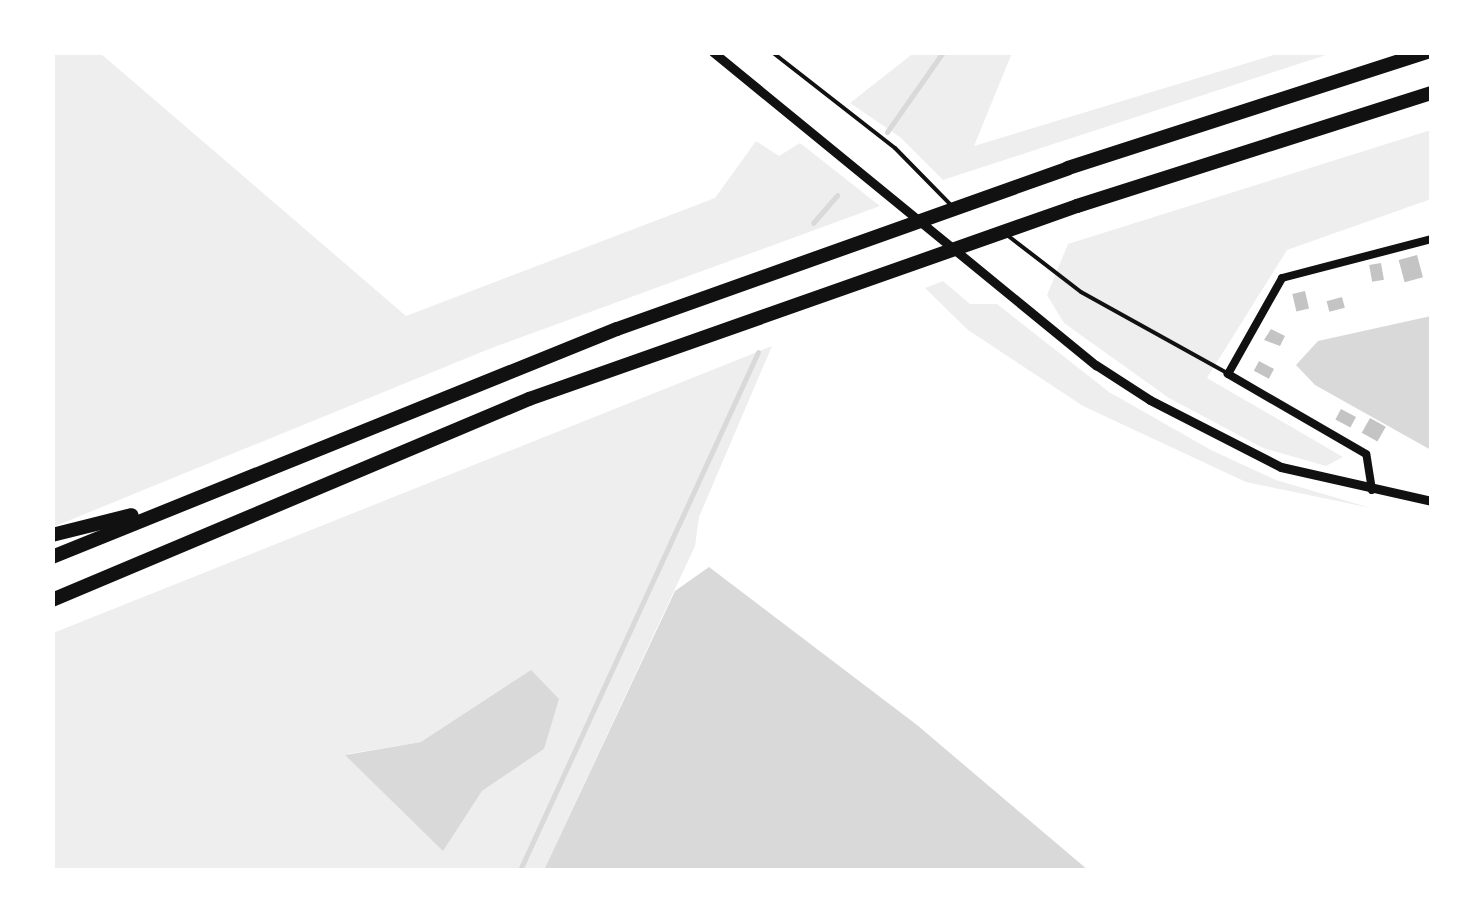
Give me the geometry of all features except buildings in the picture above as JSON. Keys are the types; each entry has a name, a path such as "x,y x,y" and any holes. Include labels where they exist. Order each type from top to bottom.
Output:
{"highway":[{"path":"52,557 152,512 617,329 954,208 1427,52"},
{"path":"52,600 529,399 1003,232 1432,94"},
{"path":"52,535 81,523 152,512"}],"street":[{"path":"713,52 1096,364 1203,429 1281,467 1432,501"},
{"path":"1372,490 1366,454 1228,374 1282,278 1432,239"}],"lane":[{"path":"772,52 895,148 954,208"},
{"path":"1003,232 1081,292 1228,374"}],"shaded area":[{"path":"53,52 100,53 406,316 715,198 756,141 779,156 800,143 880,206 489,349 53,527"},
{"path":"915,52 1012,53 974,146 1280,53 1332,53 943,180 900,137 850,103"},
{"path":"1431,130 1431,199 1287,250 1207,378 1343,457 1326,466 1263,448 1169,398 1064,323 1047,295 1068,244"},
{"path":"943,281 970,304 997,304 1109,392 1211,450 1276,480 1371,508 1246,482 1083,406 968,330 925,288"},
{"path":"1431,316 1431,450 1315,385 1296,365 1318,341"},
{"path":"772,346 699,517 695,546 544,870 53,870 53,633","holes":["421,742 544,749 482,791 443,850 347,754"]},
{"path":"709,567 917,725 1088,870 544,870 675,591"},
{"path":"531,670 559,699 544,749 482,791 443,851 345,755 421,742"}],"waterway":[{"path":"887,132 943,52"},
{"path":"813,223 837,195"},
{"path":"520,870 758,352"}]}
